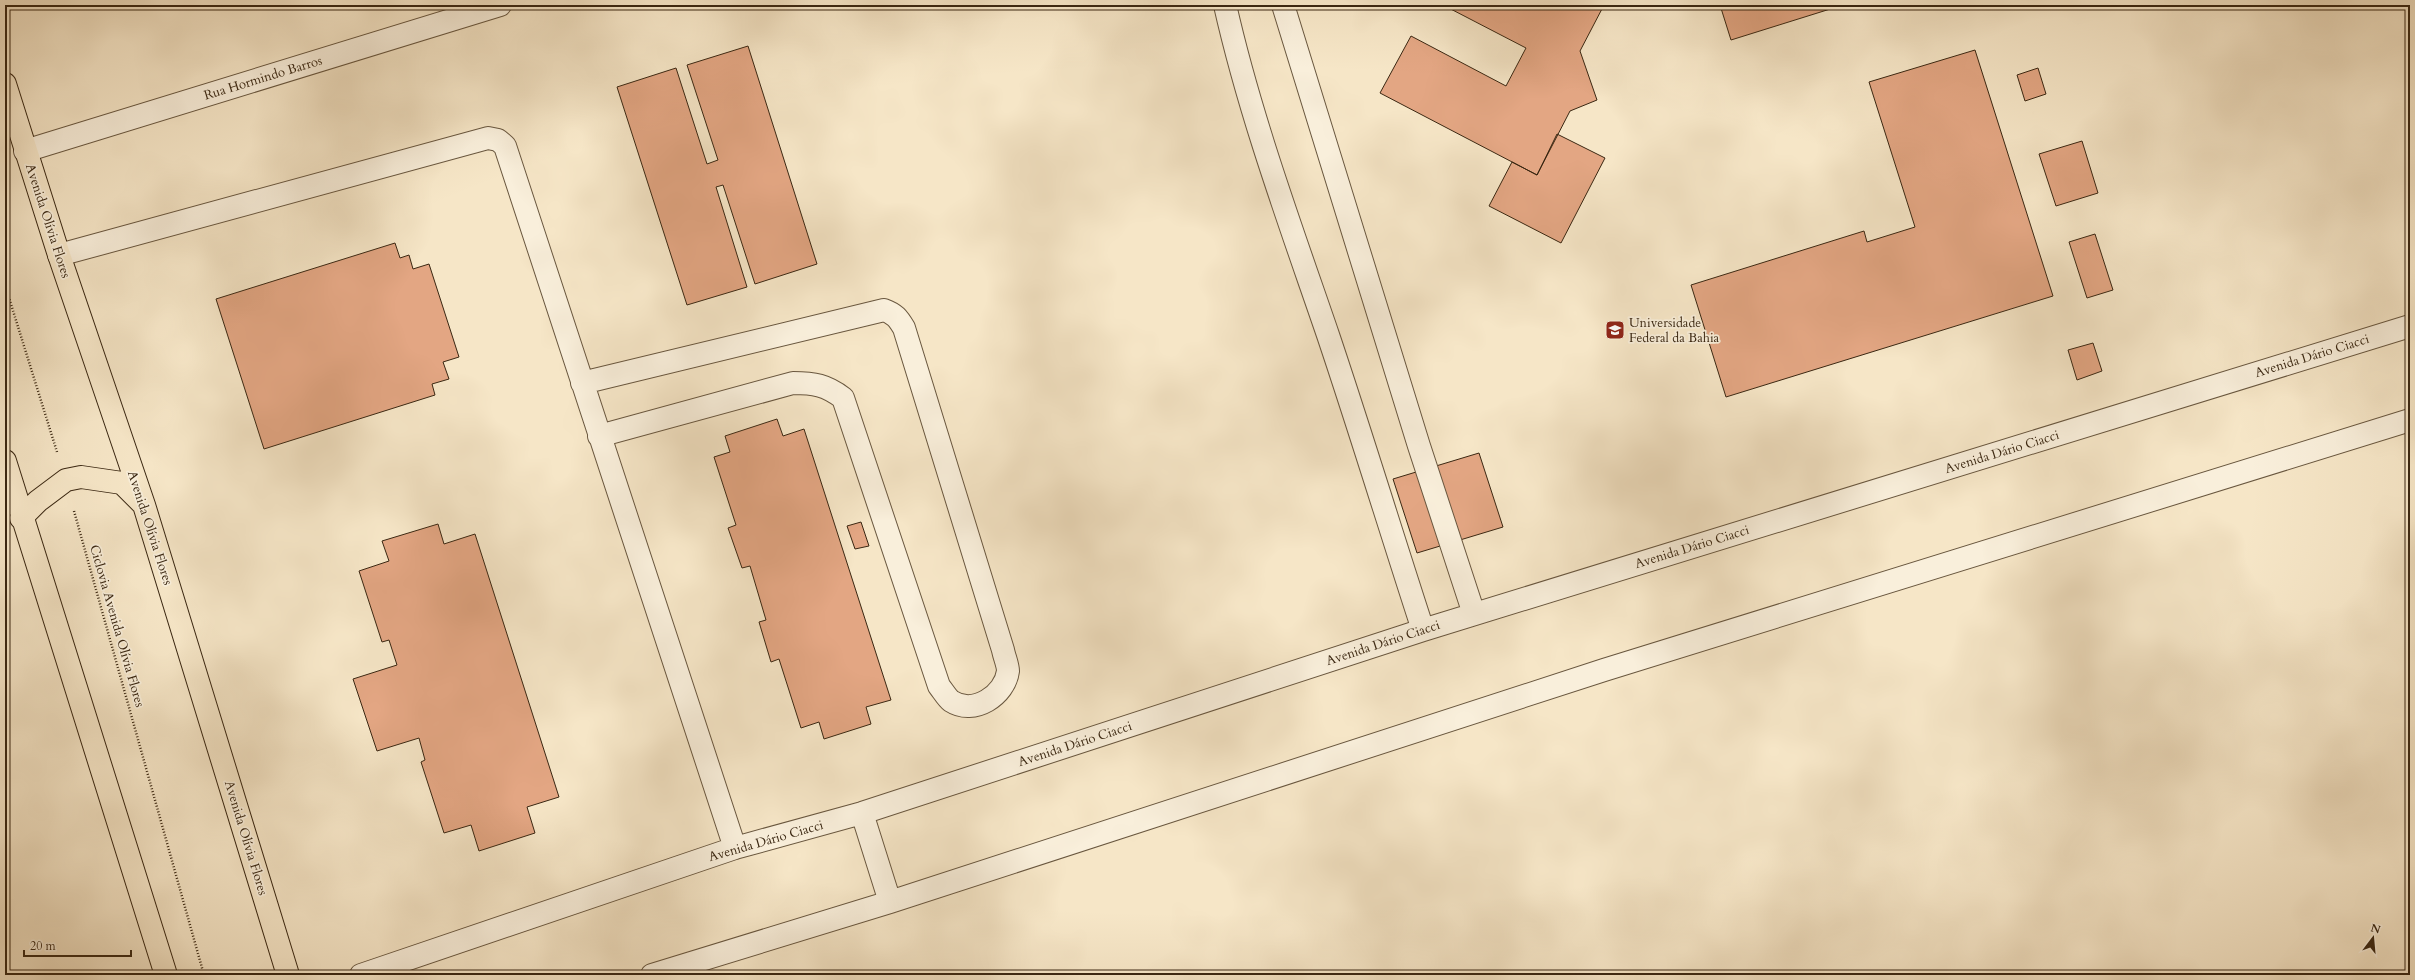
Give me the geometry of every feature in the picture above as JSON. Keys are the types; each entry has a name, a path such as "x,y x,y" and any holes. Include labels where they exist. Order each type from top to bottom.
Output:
{"main road":[{"name":"Avenida Olívia Flores","path":"5,84 59,255 144,505 288,975"},
{"path":"5,461 21,518 166,975"},
{"path":"21,518 38,501 66,480 81,477 122,483 144,505"}],"street":[{"name":"Rua Hormindo Barros","path":"25,151 500,5"},
{"path":"1225,5 1236,52 1288,220 1345,387 1423,630"},
{"path":"1283,5 1416,438 1474,614"},
{"path":"59,255 488,138 498,140 505,146 735,848"},
{"path":"582,383 884,310 892,313 897,317 904,328 1003,650 1008,670 1002,688 997,695 984,702 969,706 952,701 939,686 843,398 830,388 816,383 793,383 599,436"},
{"name":"Avenida Dário Ciacci","path":"361,975 735,848 862,813 1423,630 2410,326"},
{"path":"652,975 890,902 1604,670 2410,420"},
{"path":"862,813 890,902"}],"path":[{"name":"Ciclovia Avenida Olívia Flores","path":"5,285 66,480 204,975"}],"building":[{"path":"1443,5 1604,5 1580,51 1597,100 1570,111 1537,175 1380,93 1411,36 1506,86 1526,48"},
{"path":"1720,5 1843,5 1731,40"},
{"path":"748,46 817,264 755,284 723,185 716,187 747,287 687,305 617,87 676,68 707,164 718,160 687,65"},
{"path":"1975,50 2053,296 1726,397 1691,285 1864,231 1867,242 1915,227 1869,82"},
{"path":"2038,68 2046,94 2025,101 2017,75"},
{"path":"1557,134 1605,158 1561,243 1489,206 1512,162 1537,175"},
{"path":"2082,141 2098,193 2056,206 2039,154"},
{"path":"2095,234 2113,290 2087,298 2069,242"},
{"path":"395,243 400,258 409,255 413,269 429,264 459,357 443,362 449,379 432,384 435,395 264,449 216,299"},
{"path":"2093,343 2102,371 2077,380 2068,350"},
{"path":"777,419 783,436 804,429 891,700 866,707 871,724 824,739 819,722 801,728 779,659 771,662 759,622 766,620 750,566 742,568 728,528 736,525 714,457 730,452 725,436"},
{"path":"1479,453 1503,527 1417,553 1393,479"},
{"path":"861,522 869,546 855,549 847,526"},
{"path":"438,524 444,544 475,534 559,797 527,807 535,833 479,851 471,825 444,833 421,762 425,760 419,738 377,751 353,679 397,665 389,640 382,642 359,571 389,561 382,541"}],"place":[{"name":"Universidade Federal da Bahia","path":"1615,330"}]}
